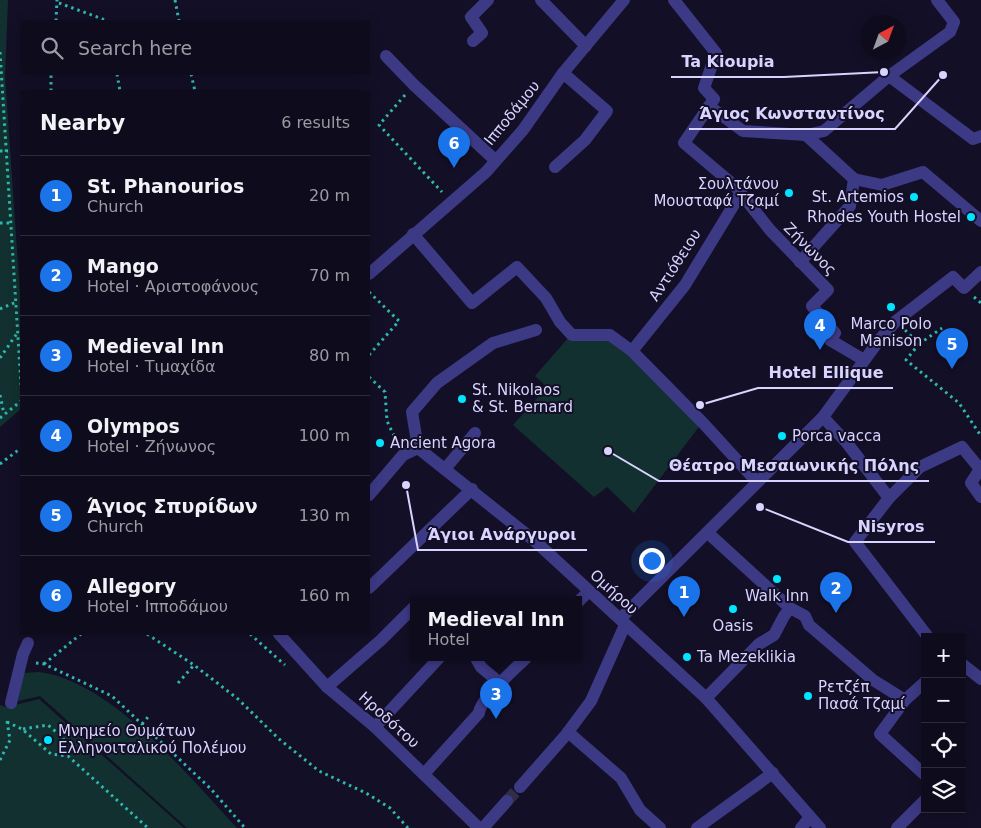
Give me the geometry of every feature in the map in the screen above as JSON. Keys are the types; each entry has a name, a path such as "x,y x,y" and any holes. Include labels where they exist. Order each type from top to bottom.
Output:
{"street":[{"path":"474,41 482,33 471,17 488,0"},
{"path":"541,0 586,46"},
{"name":"Ιπποδάμου","path":"370,273 486,172 523,130 563,73 624,0"},
{"path":"674,0 716,53 704,88 712,102 742,132 806,135 824,131 889,76 950,32 954,22 943,2"},
{"path":"386,56 414,85 495,160"},
{"path":"555,167 585,140 607,110 563,73"},
{"path":"889,76 978,140"},
{"name":"Ζήνωνος","path":"712,102 684,143 741,193 770,230 828,290 812,306 835,333 830,340 864,360"},
{"path":"806,135 854,179 882,185 923,172 981,221"},
{"path":"800,262 850,206 854,179"},
{"name":"Αντιόθειου","path":"632,351 685,285 741,193"},
{"path":"413,234 472,303 517,266 546,298 560,322 572,335 610,335 632,351 704,424 757,482"},
{"path":"520,787 568,732 590,701 623,622 757,482 823,417 864,360 896,321 954,277 964,288 981,272"},
{"path":"370,494 403,455 418,448 412,412 437,382 493,343 536,330"},
{"path":"823,417 847,443 889,498"},
{"path":"445,469 475,433"},
{"path":"925,633 855,542 889,498 920,467 962,447 978,460 980,469 971,483 981,497"},
{"name":"Ομήρου","path":"418,448 536,542 706,698 820,828"},
{"path":"370,587 472,490"},
{"path":"708,533 790,608 800,612 809,626 873,680 904,700"},
{"path":"582,598 589,591"},
{"path":"706,698 759,644 774,636 790,608"},
{"path":"327,687 381,640 410,611"},
{"name":"Ηροδότου","path":"280,635 327,687 376,726 479,828"},
{"path":"11,703 23,654 28,643"},
{"path":"376,726 436,661"},
{"path":"478,661 481,667 501,684"},
{"path":"424,774 479,713 480,706 523,661"},
{"path":"966,667 981,679"},
{"path":"921,685 904,700 880,734 921,771"},
{"path":"568,732 621,778 640,810 660,828"},
{"path":"696,828 773,773"},
{"path":"484,828 507,801"},
{"path":"897,828 921,804"},
{"path":"801,828 810,817"}],"path":[{"path":"175,0 180,20"},
{"path":"56,20 58,2 105,20"},
{"path":"0,52 8,151 20,367"},
{"path":"51,75 51,90"},
{"path":"117,75 120,90"},
{"path":"191,75 195,90"},
{"path":"414,85 379,125 451,201"},
{"path":"0,151 8,151"},
{"path":"0,223 12,223"},
{"path":"370,293 398,321 370,354"},
{"path":"0,309 16,302"},
{"path":"896,321 919,344"},
{"path":"942,328 919,344 906,360 959,403 981,436"},
{"path":"0,358 18,331"},
{"path":"370,378 384,392 387,421 403,455"},
{"path":"0,395 4,415"},
{"path":"0,418 20,402"},
{"path":"0,464 20,449"},
{"path":"44,664 80,635"},
{"path":"150,635 194,664 238,700 279,739 319,771 366,793 390,808 408,828"},
{"path":"27,663 44,664 112,696 211,789 245,828"},
{"path":"178,683 194,664"},
{"path":"0,760 10,740 7,722 11,703"},
{"path":"142,724 148,717"},
{"path":"7,722 22,729 51,754 68,756"},
{"path":"22,729 48,724 63,738 68,756 148,828"}],"green space":[{"path":"0,0 8,0 5,76 20,294 20,410 0,427"},
{"path":"569,337 608,338 632,358 701,424 634,513 607,487 594,497 513,425 547,387 535,376"},
{"path":"39,672 66,679 94,693 121,712 173,759 237,828 187,828 40,696 18,701 23,673"},
{"path":"39,699 184,828 0,828 0,705 7,707"}],"tunnel":[{"path":"507,801 520,787"}],"place":[{"name":"Ta Kioupia","path":"884,72"},
{"name":"Άγιος Κωνσταντίνος","path":"943,75"},
{"name":"Allegory","path":"454,168"},
{"name":"Σουλτάνου Μουσταφά Τζαμί","path":"789,193"},
{"name":"St. Artemios","path":"914,197"},
{"name":"Rhodes Youth Hostel","path":"971,217"},
{"name":"Marco Polo Manison","path":"891,307"},
{"name":"Olympos","path":"820,350"},
{"name":"Άγιος Σπυρίδων","path":"952,369"},
{"name":"St. Nikolaos & St. Bernard","path":"462,399"},
{"name":"Hotel Ellique","path":"700,405"},
{"name":"Porca vacca","path":"782,436"},
{"name":"Ancient Agora","path":"380,443"},
{"name":"Θέατρο Μεσαιωνικής Πόλης","path":"608,451"},
{"name":"Άγιοι Ανάργυροι","path":"406,485"},
{"name":"Nisyros","path":"760,507"},
{"name":"Walk Inn","path":"777,579"},
{"name":"Oasis","path":"733,609"},
{"name":"Mango","path":"836,613"},
{"name":"St. Phanourios","path":"684,617"},
{"name":"Ta Mezeklikia","path":"687,657"},
{"name":"Ρετζέπ Πασά Τζαμί","path":"808,696"},
{"name":"Medieval Inn","path":"496,719"},
{"name":"Μνημείο Θυμάτων Ελληνοιταλικού Πολέμου","path":"48,740"}]}
